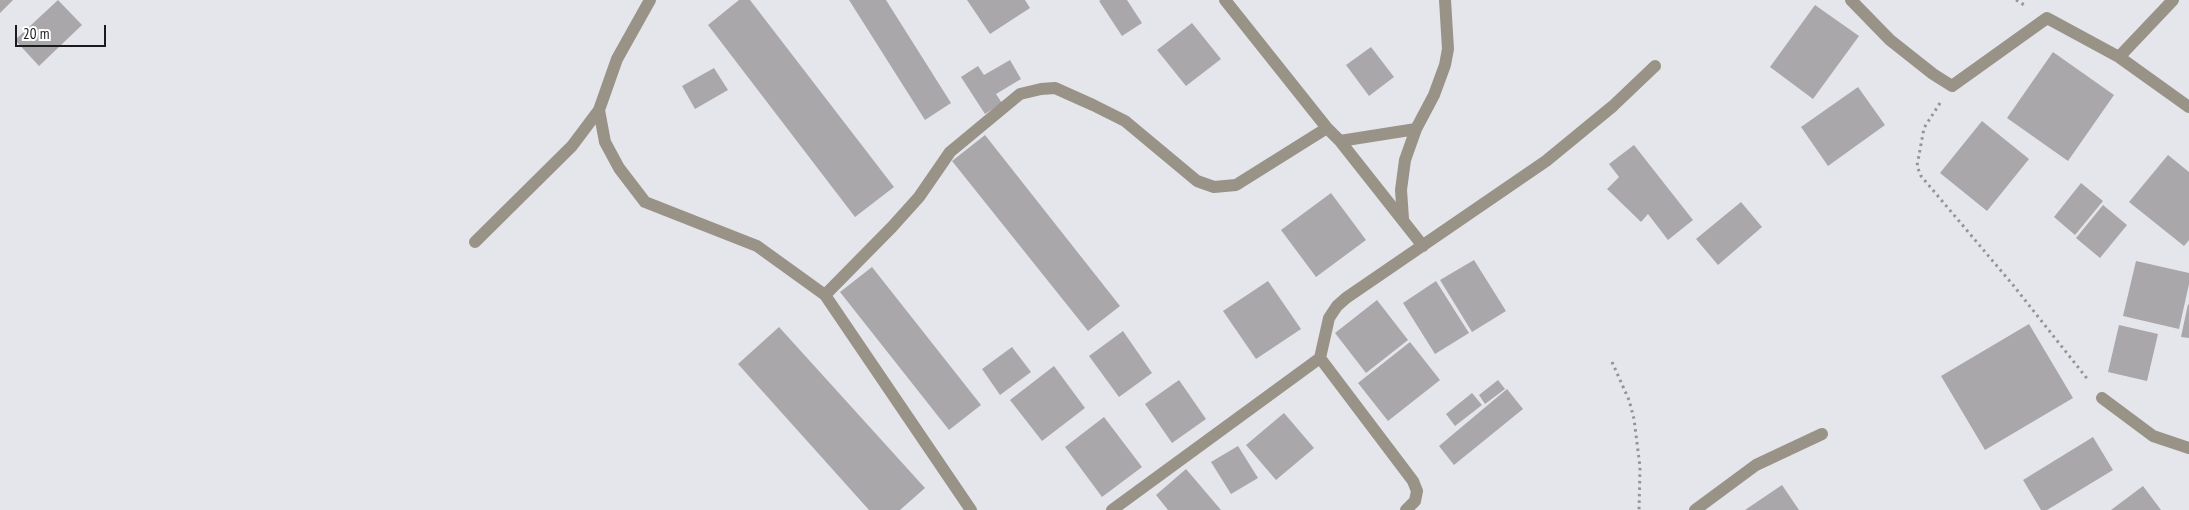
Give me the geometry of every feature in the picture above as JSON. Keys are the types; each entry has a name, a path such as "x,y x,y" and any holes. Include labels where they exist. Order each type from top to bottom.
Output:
{"street":[{"path":"474,242 572,146 599,110 617,59 650,0"},
{"path":"1225,0 1326,128 1340,141 1424,246"},
{"path":"1403,219 1403,174 1416,129 1434,95 1445,65 1448,49 1445,0"},
{"path":"1851,0 1890,40 1933,74 1952,86 2047,18 2119,57 2189,107"},
{"path":"2119,57 2173,0"},
{"path":"1112,510 1320,358 1325,329 1329,318 1337,306 1383,272 1424,246 1546,161 1613,106 1655,66"},
{"path":"824,295 892,227 918,197 950,152 1020,94 1055,88 1093,105 1125,121 1197,181 1214,188 1236,185 1326,128"},
{"path":"599,110 605,142 619,168 645,202 757,246 824,295 971,510"},
{"path":"1340,141 1416,129"},
{"path":"1320,358 1413,481 1418,491 1415,501 1406,510"},
{"path":"2102,398 2152,436 2189,448"},
{"path":"1695,510 1756,465 1822,434"}],"path":[{"path":"1952,86 1924,128 1917,166 1921,176 2013,286 2102,398"},
{"path":"1612,362 1629,400 1634,419 1640,467 1639,510"}],"building":[{"path":"0,0 13,0 0,13"},
{"path":"58,0 82,25 39,66 15,40"},
{"path":"739,0 750,0 894,187 855,217 708,25"},
{"path":"849,0 886,0 951,103 925,120"},
{"path":"967,0 1025,0 1030,8 990,34"},
{"path":"1127,0 1142,23 1122,36 1099,1"},
{"path":"1815,5 1859,36 1813,99 1770,67"},
{"path":"1192,23 1221,59 1186,86 1157,50"},
{"path":"1371,47 1394,77 1369,96 1346,65"},
{"path":"2053,52 2114,95 2068,161 2007,118"},
{"path":"1010,60 1021,79 996,94 1002,103 985,114 961,77 978,66 984,75"},
{"path":"714,68 728,90 695,109 682,86"},
{"path":"1858,87 1885,125 1828,166 1801,127"},
{"path":"1982,121 2029,159 1987,211 1940,173"},
{"path":"985,135 1120,306 1088,331 952,161"},
{"path":"1634,145 1693,220 1668,240 1648,214 1641,222 1607,189 1619,177 1609,164"},
{"path":"2168,155 2189,172 2189,240 2184,246 2129,202"},
{"path":"2081,183 2103,201 2075,235 2054,217"},
{"path":"1331,193 1366,240 1316,277 1281,230"},
{"path":"1741,202 1762,227 1718,265 1696,239"},
{"path":"2103,205 2127,225 2100,258 2076,238"},
{"path":"1474,260 1506,311 1472,332 1440,280"},
{"path":"2136,261 2189,273 2189,284 2179,329 2123,316"},
{"path":"872,267 981,405 949,430 840,292"},
{"path":"1268,281 1301,329 1256,359 1223,311"},
{"path":"1436,281 1469,333 1435,354 1403,303"},
{"path":"1377,300 1408,340 1366,373 1335,333"},
{"path":"2189,305 2189,338 2181,337"},
{"path":"2029,324 2073,398 1985,450 1941,376"},
{"path":"2119,325 2158,334 2147,381 2108,372"},
{"path":"779,327 925,488 900,510 869,510 738,364"},
{"path":"1123,331 1152,373 1119,397 1089,356"},
{"path":"1410,342 1440,380 1388,421 1358,383"},
{"path":"1012,347 1031,372 1000,395 982,369"},
{"path":"1054,366 1085,408 1042,441 1010,400"},
{"path":"1179,380 1206,419 1172,443 1145,404"},
{"path":"1498,380 1505,389 1485,404 1479,395"},
{"path":"1507,389 1523,409 1454,465 1439,446"},
{"path":"1472,393 1482,405 1455,426 1446,414"},
{"path":"1284,413 1314,448 1276,480 1246,445"},
{"path":"1104,417 1142,467 1102,497 1065,447"},
{"path":"2093,437 2113,470 2047,510 2041,510 2023,480"},
{"path":"1238,446 1258,478 1231,494 1211,462"},
{"path":"1186,469 1221,510 1168,510 1156,495"},
{"path":"1782,485 1799,510 1745,510"},
{"path":"2143,486 2161,510 2111,510"}]}
